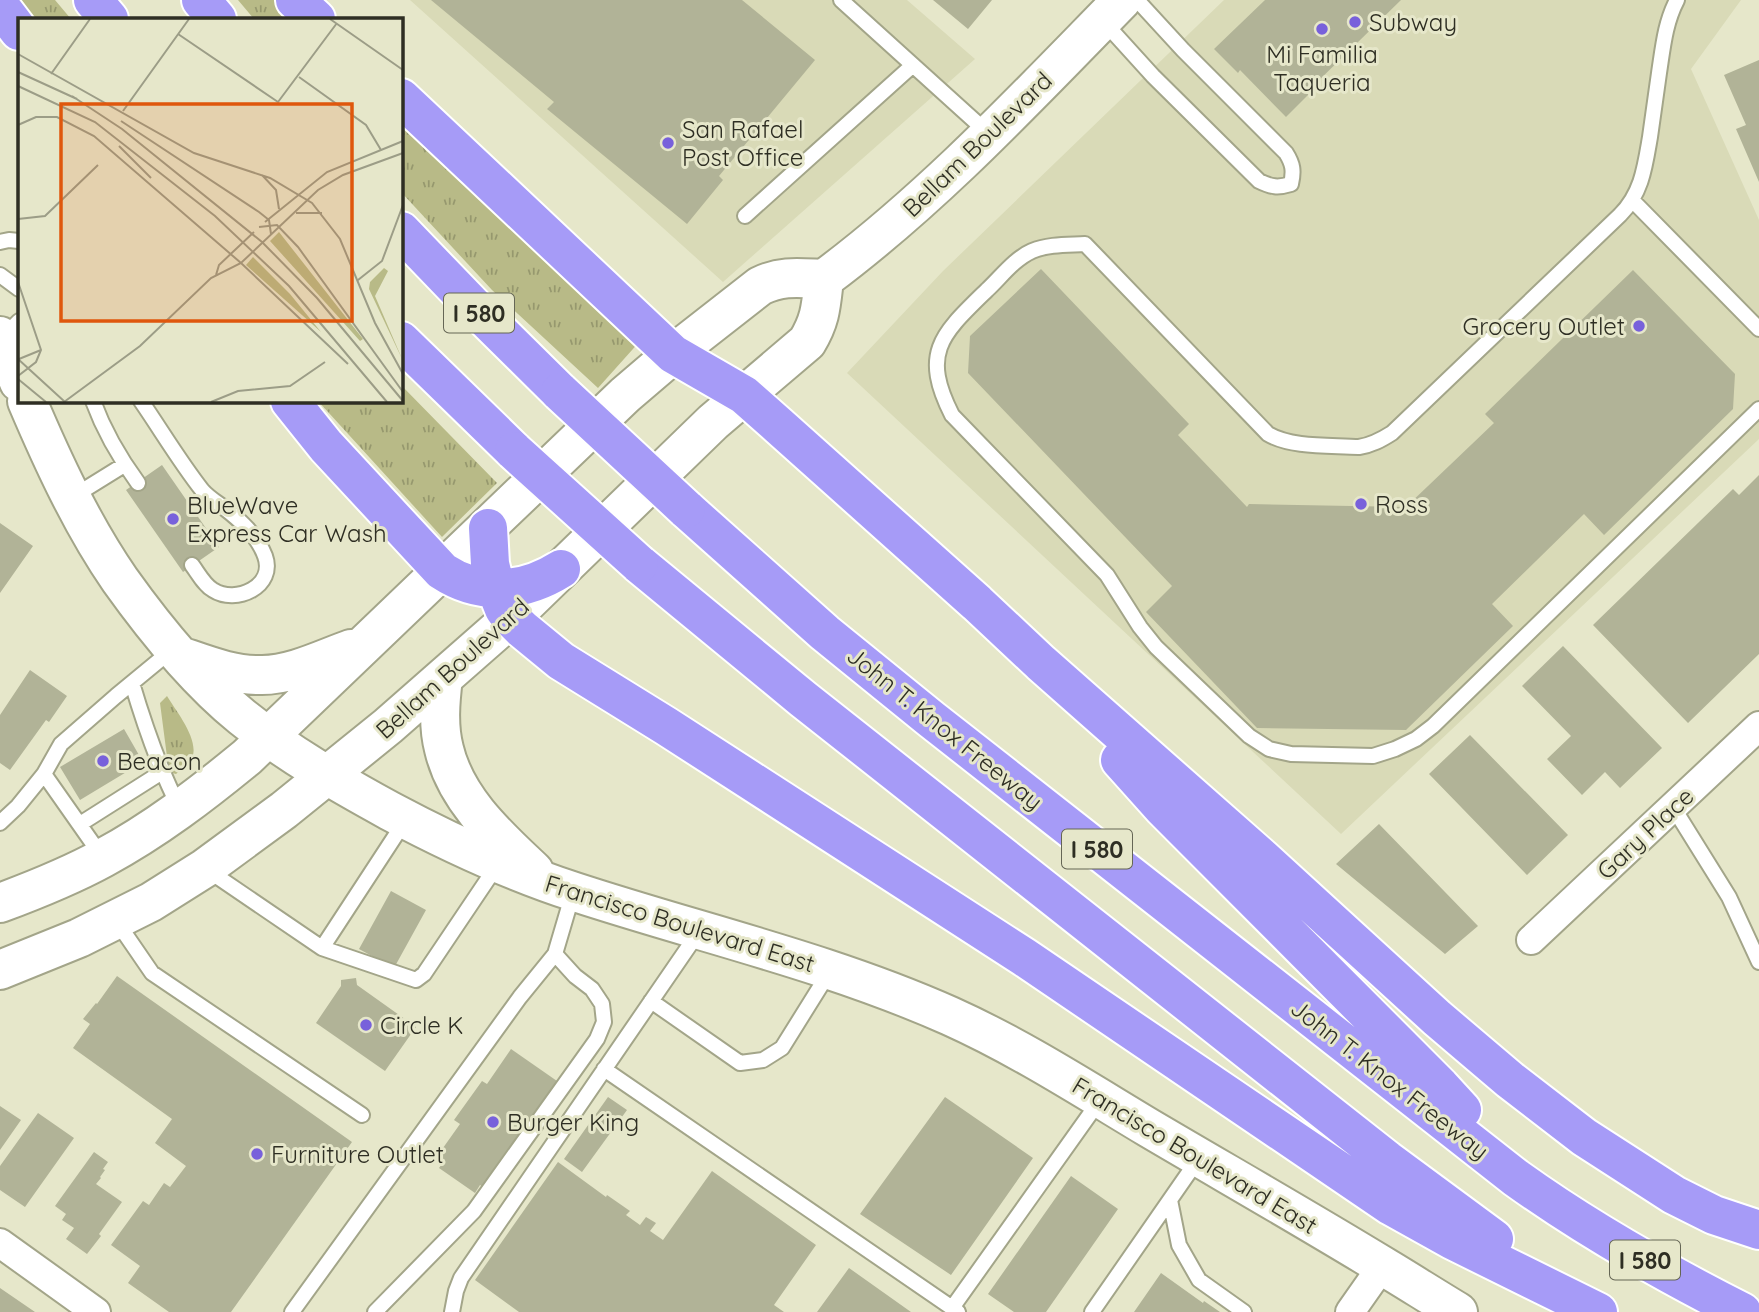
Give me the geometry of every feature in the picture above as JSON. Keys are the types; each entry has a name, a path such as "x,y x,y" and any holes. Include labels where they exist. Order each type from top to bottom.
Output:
{"highway":[{"path":"93,0 108,18"},
{"path":"201,0 216,18"},
{"path":"295,0 315,18"},
{"path":"0,6 18,30"},
{"path":"402,99 673,354 744,395 1437,1018 1532,1098 1592,1142 1674,1195 1714,1215 1759,1230"},
{"name":"John T. Knox Freeway","path":"402,231 560,392 775,589 888,684 1516,1178 1628,1251 1741,1312"},
{"path":"402,342 514,451 639,564 803,699 1387,1160 1496,1241 1613,1312"},
{"path":"291,402 326,446 442,571 466,584 481,588 503,604 535,640 561,661 1024,957 1391,1206 1452,1240 1598,1312"},
{"path":"488,527 488,552 503,604"},
{"path":"1041,663 1098,736 1163,808 1440,1086 1516,1178"}],"main road":[{"name":"Bellam Boulevard","path":"0,970 116,920 151,902 205,868 327,776 443,678 503,604 561,569 744,395 807,342 816,327 824,279 901,217 989,134 1118,5"},
{"path":"7,896 58,879 103,858 206,791 247,757 625,395 673,354 731,307 773,279 824,279"},
{"path":"7,332 18,378"},
{"name":"Francisco Boulevard East","path":"27,402 72,497 117,575 159,631 241,716 327,776 452,844 498,864 560,887 830,969 955,1018 1026,1055 1458,1312"},
{"path":"178,652 221,670 264,675 291,670 364,644"},
{"path":"443,678 440,719 444,750 462,792 489,827 560,887"}],"street":[{"name":"Gary Place","path":"1531,940 1759,726"},
{"path":"0,1243 96,1312"},
{"path":"1350,1312 1383,1265"}],"lane":[{"path":"841,0 989,134"},
{"path":"1677,0 1664,35 1642,181 1633,201 1392,433 1381,440 1359,447 1289,443 1268,434 1086,244 1050,246 1034,250 1020,258 943,338 937,355 937,374 942,397 952,415 1107,575 1156,647 1249,736 1269,749 1291,754 1373,756 1395,750 1416,739 1433,726 1759,410"},
{"path":"1118,5 1183,50 1286,153 1292,162 1291,184 1280,188 1259,181 1153,76 1118,5"},
{"path":"746,216 914,65"},
{"path":"1633,201 1759,329"},
{"path":"0,242 18,241"},
{"path":"0,275 18,288"},
{"path":"93,402 124,465 138,483"},
{"path":"142,402 204,492 250,531 266,558 266,572 260,584 250,592 224,594 212,590 192,565"},
{"path":"72,497 124,465"},
{"path":"0,823 44,774 61,744 132,683 178,652"},
{"path":"132,683 146,731 180,809"},
{"path":"80,824 162,772"},
{"path":"44,774 103,858"},
{"path":"1673,807 1729,897 1759,962"},
{"path":"322,948 406,820"},
{"path":"205,868 322,948 416,980 424,975 498,864"},
{"path":"292,1312 520,997 555,954 560,887"},
{"path":"116,920 152,974 362,1115"},
{"path":"452,1312 461,1278 700,930"},
{"path":"375,1312 474,1211 597,1039 604,1022 602,1004 592,989 575,976 555,954"},
{"path":"651,1001 740,1063 763,1060 782,1048 830,969"},
{"path":"604,1069 955,1310 1101,1099"},
{"path":"1091,1312 1200,1158"},
{"path":"1170,1199 1179,1245 1199,1280 1244,1312"}],"shaded area":[{"path":"410,0 907,0 975,59 723,282"},
{"path":"1224,0 1741,0 1691,69 1759,220 1759,439 1341,834 847,373 943,271"}],"green space":[{"path":"14,0 55,0 70,18 27,18"},
{"path":"238,0 278,0 297,18 253,18"},
{"path":"402,116 641,340 598,388 492,290 402,193"},
{"path":"402,386 497,483 442,537 319,402 402,402"},
{"path":"167,696 190,734 194,751 192,758 176,774 169,772 160,703"}],"building":[{"name":"San Rafael Post Office","path":"431,0 742,0 815,60 719,176 723,180 687,224 547,109 554,102"},
{"path":"933,0 992,0 968,29"},
{"path":"1265,0 1401,0 1311,88 1313,90 1286,117 1240,70 1238,73 1214,49"},
{"path":"1759,60 1759,182 1736,129 1746,125 1724,75"},
{"path":"1041,269 1189,424 1178,435 1247,507 1249,504 1406,507 1494,423 1485,414 1633,270 1735,374 1733,409 1604,535 1584,514 1492,604 1513,626 1406,730 1257,728 1146,612 1172,586 968,373 970,336"},
{"name":"BlueWave Express Car Wash","path":"162,465 219,547 183,572 126,490"},
{"path":"1759,475 1759,654 1688,723 1593,625 1733,489 1739,495"},
{"path":"0,523 33,546 0,593"},
{"path":"1563,646 1662,748 1620,788 1605,772 1582,795 1547,759 1571,736 1522,686"},
{"path":"30,670 67,696 10,770 0,763 0,715"},
{"path":"124,729 143,762 80,800 60,767"},
{"path":"1470,735 1568,835 1527,875 1429,774"},
{"path":"1379,824 1478,926 1445,954 1336,864"},
{"name":"Circle K","path":"391,891 426,910 394,968 359,949"},
{"name":"Furniture Outlet","path":"117,976 352,1142 231,1312 169,1312 128,1283 140,1266 111,1245 143,1201 149,1205 164,1183 170,1187 186,1166 155,1143 172,1119 73,1048 90,1024 83,1019"},
{"name":"Circle K","path":"356,978 357,985 416,1027 385,1071 316,1023 341,986 341,980"},
{"name":"Burger King","path":"511,1049 557,1081 483,1187 480,1185 475,1193 439,1168 445,1160 438,1155 460,1124 454,1120 482,1081 487,1084"},
{"path":"608,1097 627,1110 582,1172 564,1159"},
{"path":"945,1097 1033,1158 951,1275 860,1214"},
{"path":"0,1106 21,1120 0,1150"},
{"path":"38,1113 74,1138 25,1207 0,1190 0,1166"},
{"path":"94,1152 108,1162 96,1184 122,1202 87,1254 66,1239 74,1228 62,1220 66,1214 55,1206"},
{"path":"558,1162 630,1211 626,1215 640,1225 646,1217 656,1223 650,1231 663,1240 712,1171 816,1245 774,1305 784,1312 519,1312 475,1280"},
{"path":"1071,1176 1118,1209 1046,1312 1014,1312 988,1294"},
{"path":"849,1268 911,1312 817,1312"},
{"path":"1161,1273 1203,1303 1204,1301 1220,1312 1134,1312"},
{"path":"0,1288 35,1312 0,1312"}],"place":[{"name":"Subway","path":"1355,22"},
{"name":"Mi Familia Taqueria","path":"1322,29"},
{"name":"San Rafael Post Office","path":"668,143"},
{"name":"Grocery Outlet","path":"1639,326"},
{"name":"Ross","path":"1361,504"},
{"name":"BlueWave Express Car Wash","path":"173,519"},
{"name":"Beacon","path":"103,761"},
{"name":"Circle K","path":"366,1025"},
{"name":"Burger King","path":"493,1122"},
{"name":"Furniture Outlet","path":"257,1154"}]}
